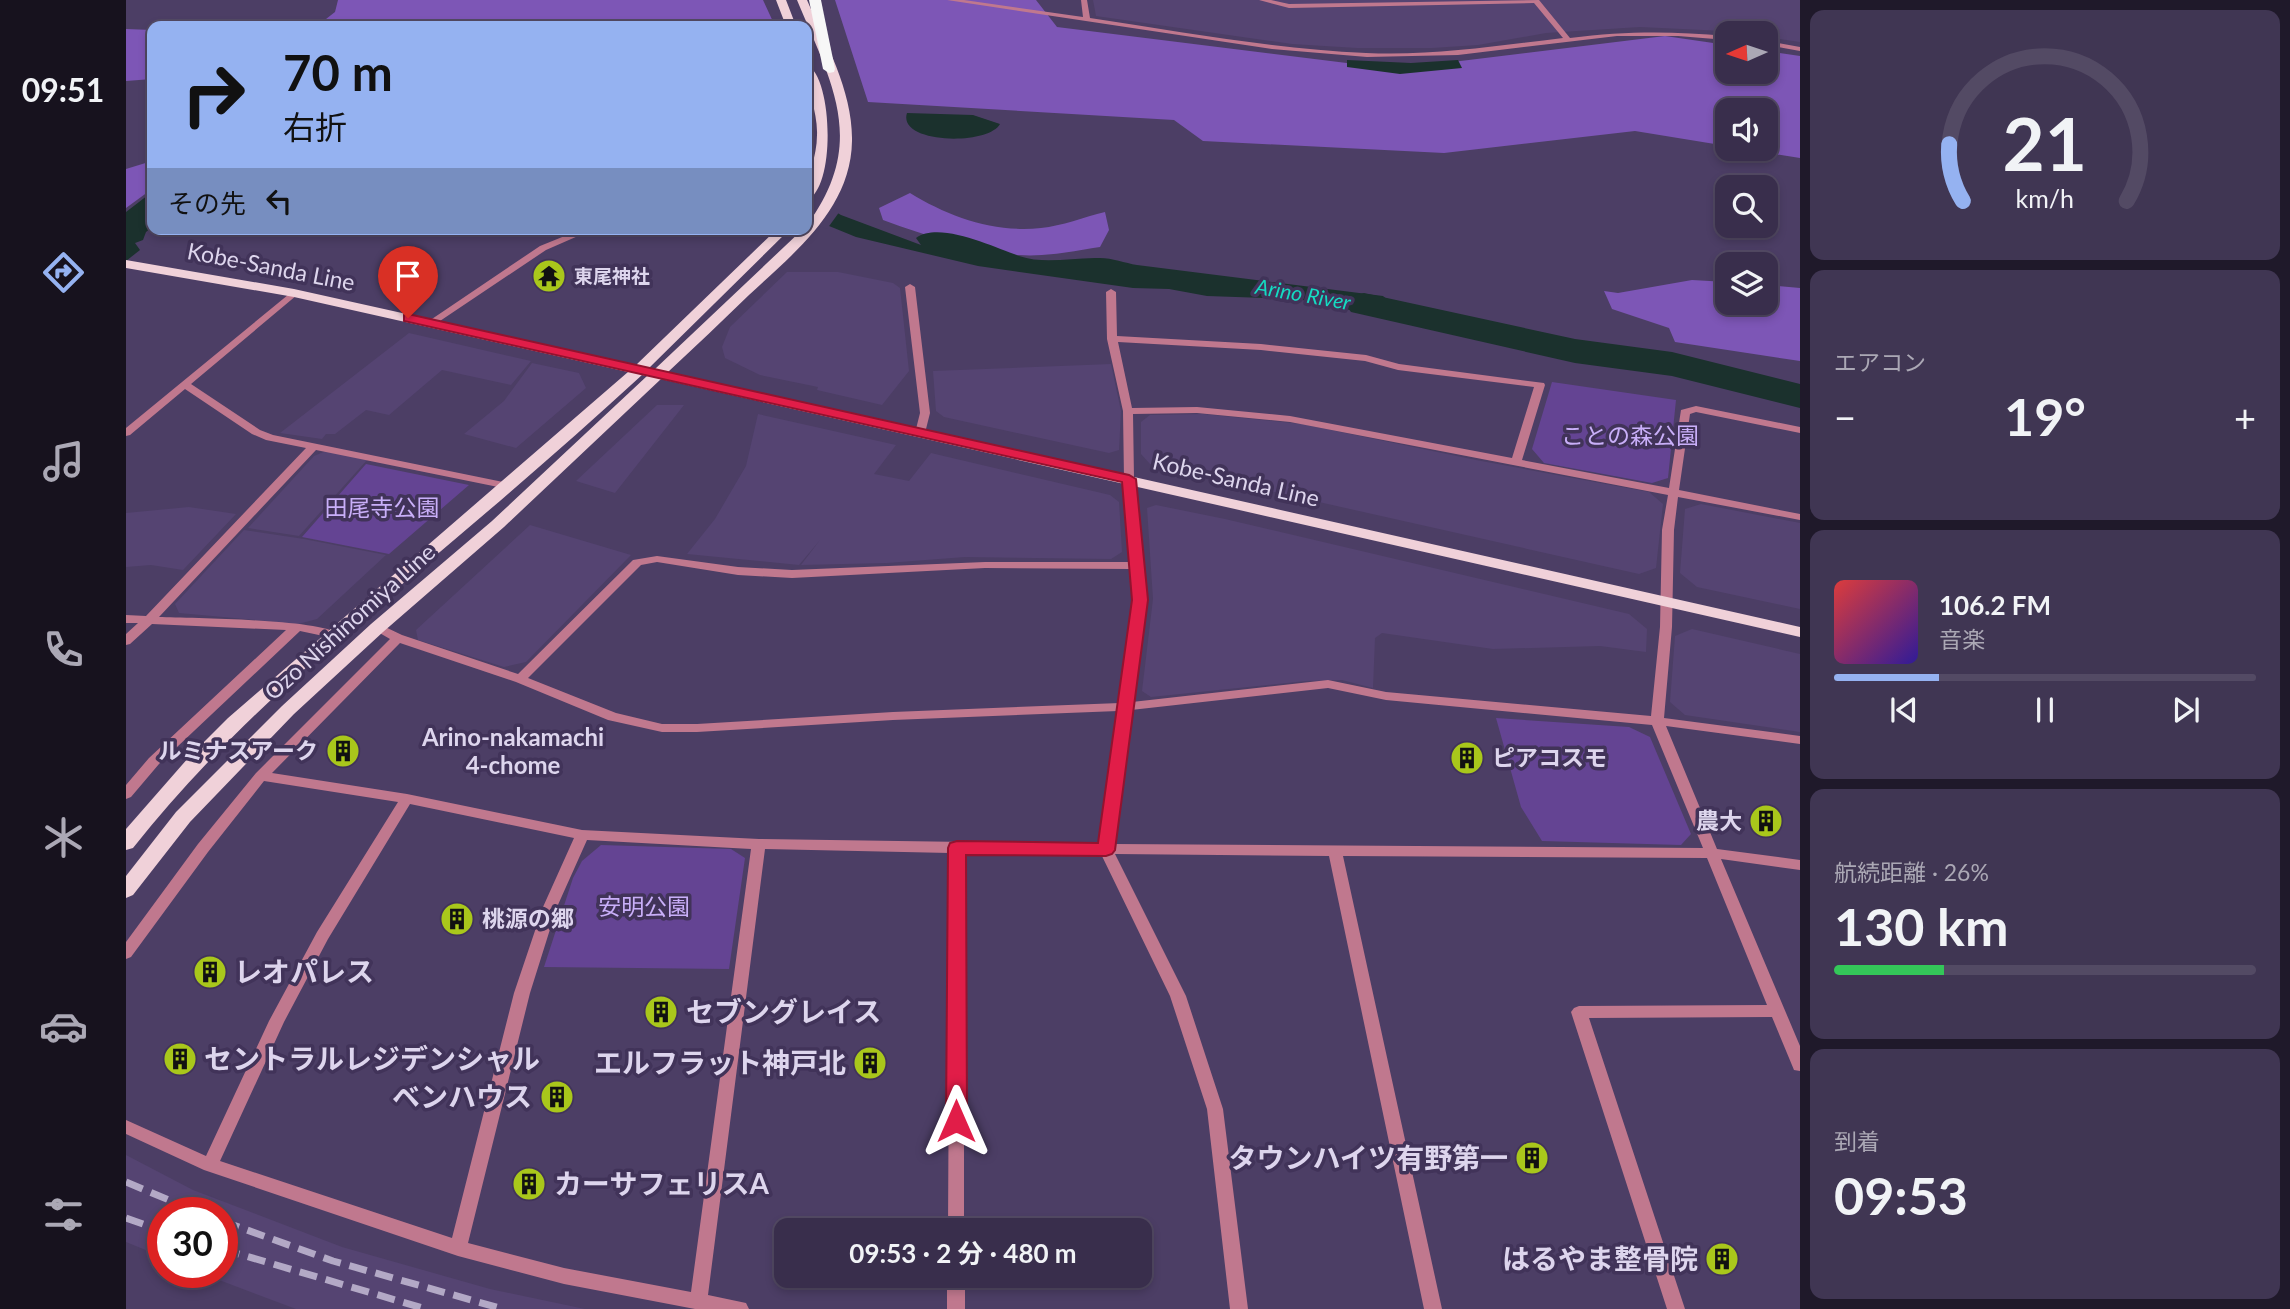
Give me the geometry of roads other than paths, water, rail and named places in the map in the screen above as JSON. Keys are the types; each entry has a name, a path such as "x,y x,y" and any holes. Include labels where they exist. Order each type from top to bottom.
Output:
{"highway":[{"path":"815,0 829,69"}],"main road":[{"path":"781,0 789,21"},
{"name":"Ozo Nishinomiya Line","path":"802,0 810,21"},
{"name":"Ozo Nishinomiya Line","path":"812,26 829,69 847,129 844,162 837,186 812,225"},
{"path":"812,80 824,124 822,155 812,186"},
{"name":"Ozo Nishinomiya Line","path":"126,843 150,812 261,697 508,486 639,369 778,235"},
{"name":"Ozo Nishinomiya Line","path":"126,890 183,817 288,710 377,628 498,524 661,374 805,235"},
{"name":"Kobe-Sanda Line","path":"133,265 294,293 431,323 1800,632"}],"street":[{"path":"950,0 1272,47 1367,55 1458,53 1567,39 1647,33 1715,37"},
{"path":"1084,0 1087,19"},
{"path":"1262,0 1289,6 1536,1 1567,39"},
{"path":"1778,45 1800,49"},
{"path":"431,323 542,248 575,235"},
{"path":"910,287 925,413 920,433"},
{"path":"1111,292 1112,339 1128,411 1129,479 1140,600 1106,850 1178,996 1215,1109 1239,1309"},
{"path":"126,433 294,293"},
{"path":"1112,339 1301,351 1366,358 1398,367 1541,381 1516,463"},
{"path":"184,384 256,432 288,443 508,486"},
{"path":"1800,430 1696,409 1685,412 1668,530 1667,602 1657,721 1800,1065"},
{"path":"1128,411 1198,410 1290,419 1800,517"},
{"path":"126,641 314,446"},
{"path":"520,679 637,562 657,559 738,571 792,574 985,565 1139,566"},
{"path":"126,619 297,627 333,634"},
{"path":"126,794 154,761 297,627"},
{"path":"377,628 398,638 520,679 613,717 662,728 1124,707 1328,684 1386,696 1657,721 1800,740"},
{"path":"126,953 203,848 261,776 398,638"},
{"path":"261,776 407,799 582,835 759,844 957,848 1712,853 1800,865"},
{"path":"210,1165 277,1021 322,936 407,799"},
{"path":"458,1248 522,993 550,907 582,835"},
{"path":"698,1302 759,844"},
{"path":"956,1218 957,848"},
{"path":"1335,852 1433,1309"},
{"path":"1676,1309 1579,1012 1776,1011"},
{"path":"126,1127 210,1165 458,1248 564,1276 740,1309"},
{"path":"956,1288 956,1309"}],"water":[{"path":"1347,60 1411,63 1458,60 1462,68 1400,74 1347,67"},
{"path":"907,113 973,115 1000,124 992,131 979,136 945,138 916,131 908,123"},
{"path":"147,196 147,231 143,240 135,243 140,250 126,261 126,212"},
{"path":"812,198 841,215 921,245 916,238 939,232 967,237 1029,259 1109,259 1137,265 1383,296 1390,302 1432,313 1426,326 1298,299 1207,296 1169,289 1133,288 978,266 856,237 812,219"}],"waterway":[{"name":"Arino River","path":"1364,304 1575,351 1672,364 1800,396"}],"railway":[{"path":"126,1182 162,1197"},
{"path":"126,1218 147,1225"},
{"path":"238,1227 333,1261 503,1309"},
{"path":"238,1254 426,1309"}],"place":[{"name":"東尾神社","path":"549,276"},
{"name":"ルミナスアーク","path":"343,751"},
{"name":"ピアコスモ","path":"1467,758"},
{"name":"農大","path":"1766,821"},
{"name":"桃源の郷","path":"457,919"},
{"name":"レオパレス","path":"210,972"},
{"name":"セブングレイス","path":"661,1012"},
{"name":"セントラルレジデンシャル","path":"180,1059"},
{"name":"エルフラット神戸北","path":"870,1063"},
{"name":"ベンハウス","path":"557,1097"},
{"name":"タウンハイツ有野第一","path":"1532,1158"},
{"name":"カーサフェリスA","path":"529,1184"},
{"name":"はるやま整骨院","path":"1722,1259"}],"district":[{"name":"Arino-nakamachi 4-chome","path":"513,752"}],"park label":[{"name":"ことの森公園","path":"1630,436"},
{"name":"田尾寺公園","path":"382,508"},
{"name":"安明公園","path":"644,907"}]}
